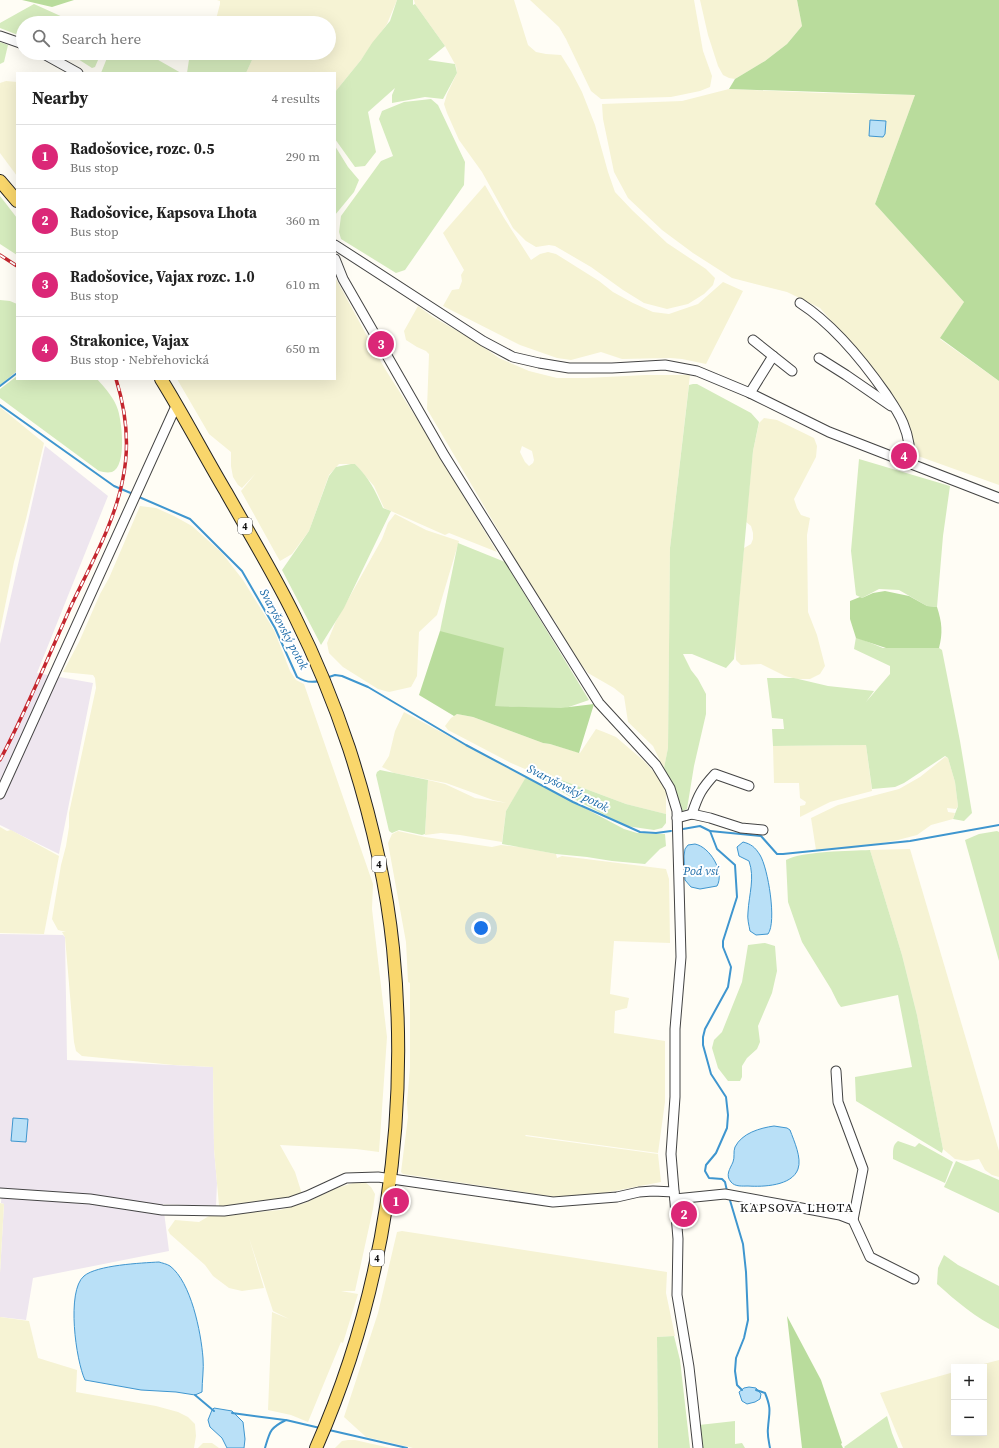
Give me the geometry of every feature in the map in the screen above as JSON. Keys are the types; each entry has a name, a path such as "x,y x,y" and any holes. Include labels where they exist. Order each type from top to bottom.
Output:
{"main road":[{"path":"0,181 16,200"},
{"name":"4","path":"162,380 295,615 325,684 348,747 365,802 382,874 393,945 399,1050 397,1109 391,1180 381,1242 361,1325 338,1394 316,1448"}],"street":[{"path":"0,36 16,42"},
{"path":"55,60 76,72"},
{"path":"336,247 483,341 513,357 569,368 612,368 665,365 697,371 750,393 828,432 999,498"},
{"path":"336,261 343,279 444,455 599,703 656,765 670,788 677,811 681,957 675,1029 675,1097 671,1154 678,1239 677,1295 689,1367 698,1448"},
{"path":"800,303 817,316 850,347 878,382 903,423 907,433 910,457 909,463"},
{"path":"753,340 792,371"},
{"path":"750,393 773,356"},
{"path":"819,358 895,409"},
{"path":"0,794 176,406"},
{"path":"692,814 697,798 704,785 715,774 749,786"},
{"path":"677,818 692,814 741,828 763,830"},
{"path":"836,1071 838,1102 863,1169 853,1220 870,1257 914,1279"},
{"path":"0,1194 90,1199 162,1210 224,1211 290,1202 346,1178 378,1177 553,1202 617,1197 639,1192 653,1191 675,1196 729,1195 840,1215 853,1220"}],"shaded area":[{"path":"217,0 397,0 387,24 336,91 336,72 246,72 252,60 336,60 336,16 217,16 220,1"},
{"path":"414,0 514,0 528,45 536,52 561,55 571,71 582,92 595,125 615,192 667,243 706,269 715,278 713,285 704,294 688,304 667,309 644,303 591,267 555,246 549,245 536,247 526,241 513,228 482,172 459,140 444,104 457,73 456,66 445,46 415,4"},
{"path":"530,0 694,0 703,51 712,76 710,87 700,91 671,97 601,99 591,91 559,27"},
{"path":"700,0 797,0 802,26 787,44 765,61 735,79 729,78 723,75 718,66 708,35"},
{"path":"6,81 16,82 16,175 0,153 0,83"},
{"path":"729,89 915,95 875,204 964,302 940,339 999,381 999,485 918,456 906,418 847,339 820,308 787,292 732,278 693,253 662,230 628,198 614,172 603,119 602,104 682,101"},
{"path":"485,185 531,260 540,254 548,252 556,254 599,281 613,292 653,312 669,314 698,304 723,282 743,291 706,364 670,358 622,359 601,352 571,360 557,358 520,345 443,306 452,290 459,289 462,281 461,275 464,270 443,233"},
{"path":"336,279 385,369 419,422 497,552 449,533 445,535 384,508 374,486 355,464 339,464 329,475 309,531 292,554 280,561 241,491 256,473 242,488 238,485 233,477 231,452 209,434 178,380 336,380"},
{"path":"418,306 433,317 475,341 499,358 529,371 557,378 690,375 670,548 668,748 664,769 653,746 628,722 624,696 614,688 588,673 572,653 555,621 541,603 427,409 429,354 406,340 404,331","holes":["522,446 532,451 534,460 529,466 525,462 520,452"]},
{"path":"0,407 44,443 14,562 0,631"},
{"path":"764,418 777,420 814,438 817,446 816,457 794,499 801,515 810,518 807,535 808,612 817,635 825,666 820,674 810,679 797,679 785,676 761,664 741,665 736,660 735,643 744,548 751,544 753,539 751,526 746,522 753,451 759,423"},
{"path":"45,446 108,496 37,673 93,683 59,854 0,825 0,644"},
{"path":"140,506 156,508 192,526 222,553 243,580 274,630 290,671 296,680 304,684 373,884 372,909 387,1037 379,1152 356,1149 280,1145 295,1172 302,1194 277,1201 237,1206 219,1206 214,1149 213,1067 174,1065 82,1056 76,1051 74,1042 65,937 62,932 66,932 58,930 52,919 61,865 66,846 69,827 69,813 96,688 95,678 93,675 63,672 109,578"},
{"path":"395,514 426,530 459,541 437,615 419,632 417,676 411,687 389,692 378,689 343,667 329,653 327,643 336,621 382,539 388,523"},
{"path":"404,712 526,778 506,811 502,842 441,833 425,835 428,780 445,784 475,798 507,803 493,800 446,783 394,773 382,767 389,756 395,731"},
{"path":"457,714 473,717 543,743 580,753 596,729 616,737 644,761 662,781 666,792 666,814 626,804 543,773 525,769 511,763 448,730 445,726 451,718"},
{"path":"866,745 872,791 830,802 800,817 800,806 805,805 806,802 800,798 799,783 774,783 773,746"},
{"path":"945,757 948,758 955,782 958,806 956,809 947,808 948,812 955,813 953,819 931,825 917,835 898,840 849,849 816,850 811,818 838,805 899,789 920,777"},
{"path":"0,827 7,831 11,830 59,856 44,934 0,933"},
{"path":"398,831 425,837 492,847 501,845 520,847 556,854 557,858 562,856 666,869 669,879 670,943 614,941 610,994 629,998 627,1008 615,1011 614,1033 665,1041 665,1102 658,1153 525,1136 658,1154 661,1182 604,1193 556,1197 403,1174 401,1172 408,1117 407,1103 410,1067 410,983 408,982 406,942 388,843 392,834"},
{"path":"910,849 999,1151 999,1177 992,1175 985,1170 979,1159 967,1161 955,1159 943,1149 917,1015 902,955 870,850"},
{"path":"0,934 63,935 65,937 67,1060 213,1067 214,1149 217,1183 216,1206 163,1204 169,1251 33,1278 26,1320 0,1317 0,1273 4,1204 1,1203 2,1188 0,1188"},
{"path":"365,1182 371,1187 375,1194 373,1209 355,1291 341,1291 358,1294 343,1343 341,1342 308,1422 291,1415 268,1410 272,1312 289,1319 273,1311 249,1238 264,1288 242,1291 229,1288 213,1276 205,1265 170,1234 168,1230 175,1220 199,1222 209,1216 280,1210 305,1203 337,1188 353,1183"},
{"path":"0,1203 4,1204 0,1273"},
{"path":"402,1231 667,1272 666,1293 675,1336 657,1337 658,1448 413,1448 366,1437 344,1417 378,1313 397,1232"},
{"path":"0,1317 29,1321 38,1358 77,1370 76,1392 156,1406 178,1412 188,1417 195,1424 196,1436 194,1448 0,1448"},
{"path":"999,1360 999,1448 903,1448 880,1393 951,1373 951,1436 987,1436 987,1364 984,1364"},
{"path":"355,1440 390,1448 335,1448 342,1441"},
{"path":"203,1443 212,1443 219,1448 198,1448"}],"green space":[{"path":"22,0 74,0 52,7"},
{"path":"397,0 413,0 413,5 415,4 445,46 428,60 455,64 457,73 443,99 425,97 392,103 392,95 395,88 368,112 376,152 365,166 355,167 336,140 336,91 390,21"},
{"path":"797,0 999,0 999,381 940,338 964,302 875,204 915,95 729,89 735,79 765,61 787,44 802,26"},
{"path":"34,4 61,16 16,16 16,34 0,28 0,23"},
{"path":"0,42 8,45 4,62 0,64"},
{"path":"80,60 98,60 95,67 92,68"},
{"path":"106,60 158,60 179,72 101,72"},
{"path":"189,60 252,60 246,72 187,72"},
{"path":"431,99 438,105 465,162 464,185 405,270 396,273 341,239 339,232 341,216 381,161 393,156 379,119 382,111 404,102"},
{"path":"336,148 348,167 359,180 354,192 336,214"},
{"path":"0,196 16,217 16,254 0,244"},
{"path":"0,300 10,301 16,304 16,372 0,385"},
{"path":"16,377 16,380 98,380 117,406 120,416 122,453 117,468 112,472 99,471 0,398 0,389"},
{"path":"697,384 751,413 759,422 753,451 734,659 726,668 692,654 683,654 706,694 706,714 694,766 687,809 681,812 673,784 664,768 668,748 670,548 689,385"},
{"path":"859,459 950,486 943,536 937,607 927,606 899,590 879,589 862,598 856,595 851,551"},
{"path":"355,464 368,479 383,508 391,511 344,608 321,645 282,570 309,531 329,476 336,467"},
{"path":"458,543 505,562 589,700 563,709 494,706 440,631"},
{"path":"885,591 909,596 927,606 937,607 941,628 939,648 886,648 856,638 850,619 850,601 873,593"},
{"path":"440,631 504,648 495,706 561,708 594,704 579,753 543,743 473,717 457,714 454,716 419,695"},
{"path":"856,637 883,648 939,648 942,650 960,741 972,813 964,821 953,819 958,806 955,782 948,758 945,756 904,783 895,787 872,789 866,745 773,746 772,729 784,729 783,719 772,718 767,678 794,678 828,686 874,691 866,702 890,674 890,666 854,649"},
{"path":"380,770 428,780 425,834 422,835 399,830 392,833 389,831 376,775"},
{"path":"526,770 543,773 626,804 666,814 666,823 662,828 654,830 626,826 574,799"},
{"path":"526,777 624,829 637,833 665,834 666,846 660,849 645,864 556,854 502,844 506,811"},
{"path":"999,832 999,961 965,840 979,834"},
{"path":"870,850 902,955 917,1015 943,1149 942,1153 856,1101 855,1077 912,1067 898,995 841,1007 802,942 788,902 786,860 793,857 814,853"},
{"path":"765,943 775,946 777,971 772,993 758,1026 760,1042 757,1049 747,1058 742,1066 742,1077 740,1081 728,1081 718,1068 712,1048 714,1040 722,1032 742,982 748,945"},
{"path":"898,1141 915,1147 919,1143 953,1162 945,1183 893,1159 894,1147"},
{"path":"956,1161 999,1180 999,1213 944,1187"},
{"path":"944,1255 958,1265 999,1286 999,1329 974,1314 937,1284 938,1268"},
{"path":"787,1316 821,1380 843,1448 802,1448"},
{"path":"674,1336 680,1360 690,1448 658,1448 657,1337"},
{"path":"887,1416 898,1448 844,1447"},
{"path":"735,1421 735,1444 742,1443 745,1448 701,1448 699,1425"}],"water":[{"path":"870,120 886,121 885,134 883,137 869,136"},
{"path":"743,842 753,846 760,855 766,871 772,907 771,928 768,934 756,935 750,931 748,915 752,874 749,861 739,856 737,847"},
{"name":"Pod vsí","path":"695,844 706,850 715,861 719,874 717,886 700,889 691,887 685,880 685,849 688,845"},
{"path":"13,1118 28,1119 26,1142 11,1141"},
{"path":"774,1126 787,1128 790,1130 799,1160 798,1169 795,1175 783,1182 769,1186 741,1186 733,1184 728,1177 728,1174 734,1160 734,1149 738,1142 752,1132"},
{"path":"159,1262 170,1266 177,1273 184,1283 194,1308 203,1358 202,1392 195,1395 176,1392 141,1390 85,1380 79,1358 74,1326 75,1296 79,1284 84,1276 90,1272 109,1267"},
{"path":"744,1388 756,1388 761,1394 760,1399 747,1404 742,1401 739,1392"},
{"path":"214,1408 232,1411 243,1422 245,1439 244,1448 227,1448 222,1438 210,1427 208,1420"}],"waterway":[{"path":"0,386 16,374"},
{"name":"Svaryšovský potok","path":"0,405 114,486 133,494"},
{"name":"Svaryšovský potok","path":"139,497 190,519 242,571 275,628 297,677 307,681 319,681"},
{"name":"Svaryšovský potok","path":"326,678 335,675 342,676 368,687 466,745 573,802 640,832 656,833 671,831"},
{"path":"710,831 761,836 777,854 783,854 910,841 999,825"},
{"name":"Svaryšovský potok","path":"683,829 700,826 710,831 717,849 735,865 737,897 723,941 723,947 731,967 728,987 705,1029 703,1037 703,1045 711,1074 726,1097 728,1115 727,1128 716,1153 706,1165 705,1171 709,1178 722,1179 725,1182 727,1191"},
{"name":"Svaryšovský potok","path":"729,1197 743,1244 746,1272 748,1320 744,1338 736,1358 735,1371 737,1385 742,1390"},
{"name":"Svaryšovský potok","path":"756,1390 765,1393 769,1403 770,1411 768,1433 770,1448"},
{"path":"195,1395 214,1411"},
{"path":"232,1413 285,1420"},
{"path":"265,1448 271,1431 277,1425 286,1420 320,1428"},
{"path":"329,1430 407,1448"}],"railway":[{"path":"0,255 16,265"},
{"path":"0,760 28,704 71,606 101,544 114,511 123,478 126,453 126,428 116,380"}],"place":[{"name":"Radošovice, Vajax rozc. 1.0","path":"381,344"},
{"name":"Strakonice, Vajax","path":"904,456"},
{"name":"Radošovice, rozc. 0.5","path":"396,1201"},
{"name":"Radošovice, Kapsova Lhota","path":"684,1214"}],"district":[{"name":"KAPSOVA LHOTA","path":"797,1207"}]}
